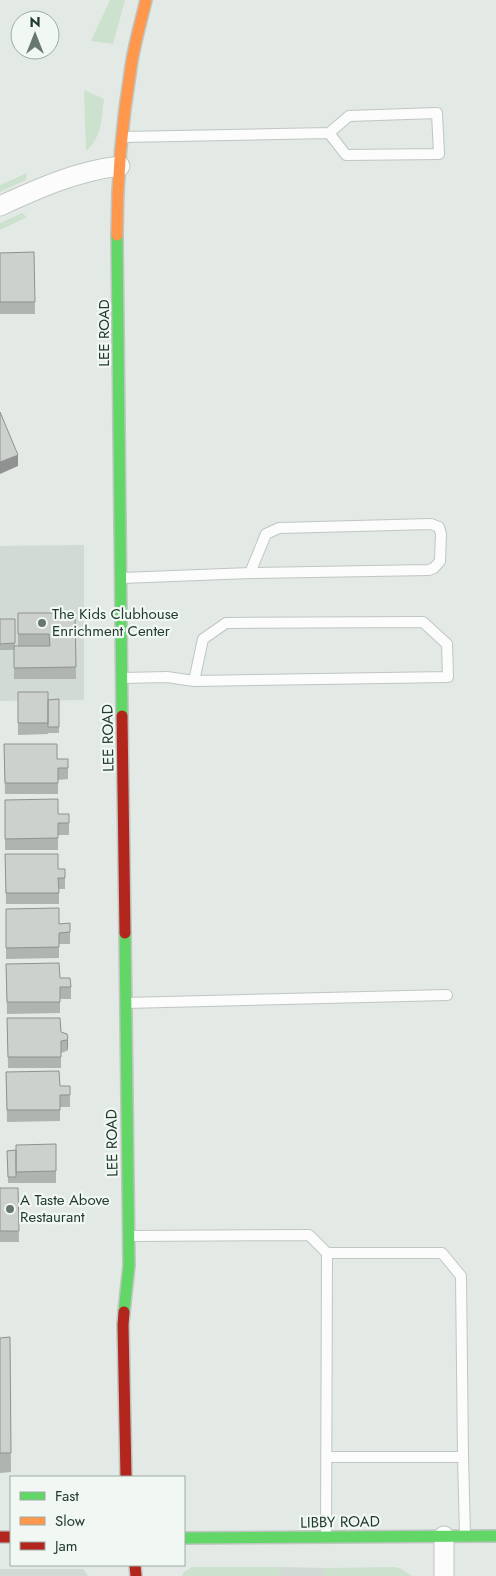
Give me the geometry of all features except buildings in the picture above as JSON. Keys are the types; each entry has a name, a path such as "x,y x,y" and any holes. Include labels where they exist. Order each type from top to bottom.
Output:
{"main road":[{"name":"LEE ROAD","path":"126,1476 123,1325 129,1266 117,220 122,137 131,65 146,0"},
{"name":"LIBBY ROAD","path":"185,1538 496,1536"}],"street":[{"path":"0,206 57,180 120,166"},
{"path":"444,1536 444,1576"}],"lane":[{"path":"122,137 329,133 349,116 437,112 439,154 346,155 329,133"},
{"path":"120,578 250,573 429,570 434,568 440,561 441,534 439,527 431,524 279,528 266,534 250,573"},
{"path":"122,678 167,677 194,681 448,677 447,644 423,622 226,623 203,639 194,681"},
{"path":"126,1003 447,995"},
{"path":"128,1236 309,1235 327,1253 326,1537"},
{"path":"327,1253 442,1253 462,1276 465,1536"},
{"path":"327,1456 463,1457"}],"shaded area":[{"name":"The Kids Clubhouse Enrichment Center","path":"84,545 84,700 0,701 0,546"},
{"path":"277,1567 326,1568 322,1576 281,1576"},
{"path":"0,1569 83,1569 88,1576 0,1576"}],"green space":[{"path":"110,0 125,0 113,44 91,41"},
{"path":"84,90 104,99 96,139 86,151"},
{"path":"27,173 26,180 0,192 0,185"},
{"path":"22,213 27,217 0,230 0,223"},
{"path":"192,1567 277,1567 281,1576 182,1576 184,1572"},
{"path":"396,1567 412,1576 322,1576 326,1568"}],"traffic: fast":[{"path":"117,235 122,716"},
{"path":"124,1312 129,1265 125,933"},
{"path":"185,1538 496,1536"}],"traffic: slow":[{"path":"117,235 119,172 125,109 134,50 146,0"}],"traffic: jam":[{"path":"122,716 125,933"},
{"path":"124,1312 126,1476"},
{"path":"0,1537 10,1537"},
{"path":"135,1566 136,1576"}],"place":[{"name":"The Kids Clubhouse Enrichment Center","path":"42,623"},
{"name":"A Taste Above Restaurant","path":"10,1209"}]}
